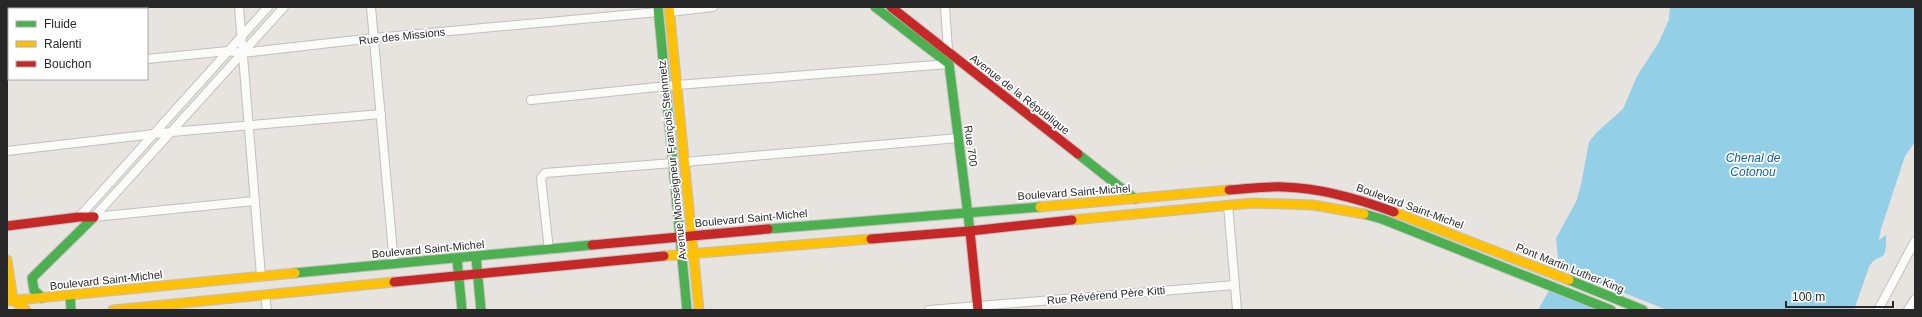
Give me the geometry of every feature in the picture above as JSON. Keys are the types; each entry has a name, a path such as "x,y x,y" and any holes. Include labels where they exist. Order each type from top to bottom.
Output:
{"main road":[{"path":"875,7 948,64"},
{"name":"Avenue de la République","path":"891,7 1135,199"},
{"name":"Avenue Monseigneur François Steinmetz","path":"658,9 687,310"},
{"name":"Avenue Monseigneur François Steinmetz","path":"669,10 698,310"},
{"name":"Rue 700","path":"948,64 968,212 978,308"},
{"name":"Boulevard Saint-Michel","path":"10,300 691,236 1273,187 1322,192 1364,201 1488,248"},
{"name":"Boulevard Saint-Michel","path":"113,310 682,255 970,231 1026,224 1228,205 1284,203 1313,205 1353,211 1397,225 1611,310"},
{"path":"70,238 79,217"},
{"path":"7,226 79,217 94,217"},
{"path":"42,298 35,291 32,278 70,238 94,217"},
{"name":"Pont Martin Luther King","path":"1488,248 1643,310"},
{"path":"476,257 481,310"},
{"path":"457,259 462,310"},
{"path":"7,260 10,300 26,310"},
{"path":"70,295 71,310"}],"street":[{"path":"239,7 247,126 261,276"},
{"path":"79,217 152,134 268,7"},
{"path":"94,217 284,7"},
{"path":"371,7 394,264"},
{"path":"669,10 713,7"},
{"path":"530,100 665,86 948,64 945,7"},
{"name":"Rue des Missions","path":"148,59 228,51 242,54 374,38 658,9"},
{"path":"7,151 171,132 381,114"},
{"path":"684,162 958,138"},
{"path":"549,250 541,178 545,173 673,163"},
{"path":"94,217 254,201"},
{"path":"1228,205 1237,310"},
{"path":"1878,310 1915,241"},
{"name":"Rue Révérend Père Kitti","path":"929,310 978,308 1235,284"},
{"path":"265,295 267,310"},
{"path":"1908,310 1915,298"}],"water":[{"name":"Chenal de Cotonou","path":"1670,7 1915,7 1915,142 1905,156 1881,229 1879,240 1886,235 1884,255 1876,259 1869,267 1854,310 1538,310 1554,282 1559,269 1556,238 1576,202 1581,185 1589,142 1596,133 1623,109 1637,76 1659,42 1669,19"}],"pier":[{"path":"1557,266 1667,310 1598,310 1552,281"}],"traffic: fast":[{"path":"658,7 687,310"},
{"path":"875,7 949,64 970,231"},
{"path":"1078,154 1135,199"},
{"path":"768,229 1040,207"},
{"path":"1364,214 1382,219 1611,310"},
{"path":"42,298 34,290 32,278 94,217"},
{"path":"295,273 592,245"},
{"path":"476,257 481,310"},
{"path":"457,259 462,310"},
{"path":"1569,280 1643,310"},
{"path":"70,295 71,310"}],"traffic: slow":[{"path":"669,7 699,310"},
{"path":"1040,207 1229,190"},
{"path":"1072,220 1253,203 1313,205 1364,214"},
{"path":"1394,212 1569,280"},
{"path":"664,256 871,239"},
{"path":"7,260 13,300 26,310"},
{"path":"7,301 295,273"},
{"path":"113,310 394,282"}],"traffic: jam":[{"path":"891,7 1078,154"},
{"path":"1229,190 1263,187 1298,188 1326,192 1394,212"},
{"path":"7,226 79,217 94,217"},
{"path":"871,239 970,231 1072,220"},
{"path":"592,245 768,229"},
{"path":"970,231 978,310"},
{"path":"394,282 664,256"}]}
